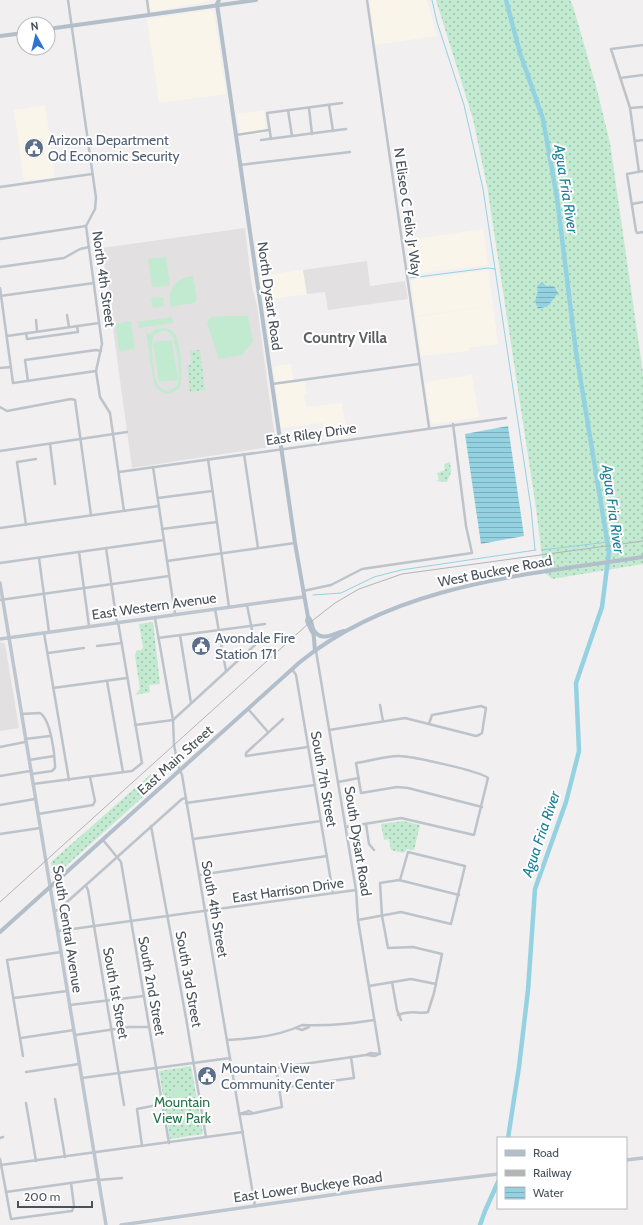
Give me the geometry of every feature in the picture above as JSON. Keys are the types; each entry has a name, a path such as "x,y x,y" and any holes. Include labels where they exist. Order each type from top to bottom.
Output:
{"main road":[{"path":"214,0 218,2"},
{"path":"56,28 149,15 218,2 256,0"},
{"name":"North Dysart Road","path":"218,2 240,165 302,591"},
{"path":"0,36 16,34"},
{"name":"West Buckeye Road","path":"315,651 349,630 398,608 447,590 482,582 643,557"},
{"name":"South Central Avenue","path":"0,583 1,600 106,1225"},
{"name":"South Dysart Road","path":"302,591 308,617 311,619 315,651"},
{"name":"East Western Avenue","path":"0,639 303,597"},
{"path":"313,630 318,635 325,638 349,630"},
{"name":"East Main Street","path":"0,932 292,669 315,651"},
{"path":"627,1160 643,1158"},
{"name":"East Lower Buckeye Road","path":"121,1225 367,1190 497,1174"}],"street":[{"name":"North 4th Street","path":"68,0 96,204 86,226 102,344 96,371 100,397 110,413 124,511"},
{"path":"147,0 149,15"},
{"name":"N Eliseo C Felix Jr Way","path":"367,0 429,427"},
{"path":"639,172 630,108 611,49 643,45"},
{"path":"620,78 643,75"},
{"path":"271,139 267,113 342,103"},
{"path":"329,105 333,131"},
{"path":"630,108 643,106"},
{"path":"308,108 312,134"},
{"path":"288,110 292,136"},
{"path":"261,140 346,129"},
{"path":"236,134 269,130"},
{"path":"635,141 643,140"},
{"path":"240,165 350,152"},
{"path":"643,171 628,174 637,233 643,232"},
{"path":"0,187 92,174"},
{"path":"632,204 643,202"},
{"path":"0,239 86,226"},
{"path":"0,267 64,258 80,249 89,247"},
{"path":"1,296 94,283"},
{"path":"0,288 13,383 96,371"},
{"path":"68,315 69,327"},
{"path":"36,320 38,331"},
{"path":"7,336 99,323"},
{"path":"26,333 27,339 78,332 78,326"},
{"path":"28,381 26,360 96,350 101,351"},
{"path":"272,384 419,364"},
{"path":"0,368 11,367"},
{"path":"0,407 7,411 39,404 71,399 75,400 92,515"},
{"name":"East Riley Drive","path":"118,472 429,427 506,418"},
{"path":"302,591 327,586 362,569 472,554 466,526 453,424"},
{"path":"0,451 127,432"},
{"path":"50,444 55,484"},
{"path":"244,454 258,548"},
{"path":"26,525 17,462 36,459"},
{"path":"208,459 229,607"},
{"path":"154,467 174,614"},
{"path":"158,498 212,491"},
{"path":"0,528 159,506"},
{"path":"162,529 217,522"},
{"path":"0,564 164,540"},
{"path":"167,561 295,543"},
{"path":"33,784 132,771 142,763 122,643 117,623 106,548"},
{"path":"79,552 89,626"},
{"path":"39,558 49,632"},
{"path":"1,600 169,576"},
{"path":"136,725 173,720 255,645 247,604"},
{"path":"215,609 226,672"},
{"name":"South 4th Street","path":"155,617 173,720 174,745 186,798 255,1206"},
{"path":"158,638 265,624"},
{"path":"44,633 69,780"},
{"path":"180,635 191,702"},
{"path":"97,646 122,643"},
{"path":"48,653 84,648"},
{"name":"South Dysart Road","path":"315,651 346,827 356,890 358,920 380,1054 351,1057"},
{"name":"South 7th Street","path":"292,669 296,675 333,893"},
{"path":"54,688 127,678"},
{"path":"107,681 123,772"},
{"path":"380,705 383,720"},
{"path":"329,730 383,720 405,718 428,724 479,735 482,733 486,708 481,706 432,715 428,724"},
{"path":"248,709 268,732"},
{"path":"0,776 54,770 54,756 48,723 42,714 35,712 21,714"},
{"path":"283,719 246,753 246,756 308,747"},
{"path":"0,747 50,736"},
{"path":"28,760 54,756"},
{"path":"346,827 401,818 474,835 482,807 488,778 476,773 408,756 394,756 356,763 361,793 397,787 408,788 482,807"},
{"path":"38,814 92,806 95,804 90,777"},
{"path":"338,782 359,778"},
{"path":"186,803 315,784"},
{"path":"54,912 86,886 182,799 186,798"},
{"path":"0,805 35,799"},
{"path":"193,839 321,821"},
{"path":"366,824 369,844 374,850"},
{"name":"South 3rd Street","path":"152,826 206,1137"},
{"path":"0,834 40,828"},
{"name":"South 2nd Street","path":"102,839 118,856 122,865 169,1143"},
{"path":"358,920 401,912 451,924 465,866 408,852 400,880"},
{"path":"199,875 327,856"},
{"path":"398,1015 413,1011 426,1013 436,984 442,954 413,947 388,948 382,916 380,883 400,880 459,895"},
{"name":"South 1st Street","path":"86,886 88,890 124,1105"},
{"name":"East Harrison Drive","path":"57,931 205,912 356,890"},
{"path":"23,1056 7,960 61,952"},
{"path":"369,986 414,979 436,984"},
{"path":"392,982 398,1015 401,1020"},
{"path":"14,998 67,991"},
{"path":"70,1005 144,996"},
{"path":"227,1040 259,1037 296,1028 302,1025 345,1025 374,1020"},
{"path":"296,1028 304,1030 309,1026"},
{"path":"75,1035 149,1027"},
{"path":"20,1038 74,1030"},
{"path":"239,1114 253,1113 282,1107 279,1088 276,1068 351,1057 354,1078 279,1088"},
{"path":"82,1078 230,1058"},
{"path":"26,1072 79,1064"},
{"path":"55,1099 64,1157"},
{"path":"26,1103 36,1161"},
{"path":"142,1146 137,1108 162,1104"},
{"path":"1,1165 243,1132"},
{"path":"0,1159 11,1219 73,1209 71,1183"},
{"path":"6,1192 122,1178"}],"shaded area":[{"path":"149,0 210,0 207,2 153,11 150,8"},
{"path":"369,0 427,0 437,36 375,45"},
{"path":"210,10 214,12 226,94 159,103 147,19"},
{"path":"45,105 55,177 24,181 14,110"},
{"path":"264,110 266,133 241,136 237,114"},
{"path":"245,228 252,287 257,306 276,446 132,468 102,248"},
{"path":"483,229 488,265 411,274 407,240"},
{"path":"367,261 370,286 405,281 408,299 328,310 325,292 307,294 303,270"},
{"path":"303,270 307,294 263,300 259,276"},
{"path":"488,270 493,305 416,316 411,280"},
{"path":"493,305 498,344 469,348 469,351 421,356 416,317"},
{"path":"291,364 294,383 305,381 307,393 304,394 306,407 342,403 347,437 325,440 322,423 281,428 273,366"},
{"path":"472,375 479,417 433,424 431,422 425,382"},
{"path":"0,642 5,644 19,728 0,731"}],"green space":[{"path":"436,0 570,0 573,6 596,86 610,143 643,373 643,564 552,579 544,572 536,508 487,186 473,119"},
{"path":"166,257 170,285 152,287 148,259"},
{"path":"193,276 197,299 194,303 170,307 170,295 174,286 182,279"},
{"path":"163,297 164,306 153,308 151,298"},
{"path":"221,316 248,316 253,341 242,355 219,359 207,323 210,318"},
{"path":"172,317 173,323 139,328 138,322"},
{"path":"131,321 135,349 119,351 115,324"},
{"path":"164,328 172,331 175,334 179,345 182,370 181,384 179,389 168,394 159,391 154,384 146,333 150,334 156,329","holes":["162,331 169,333 172,336 178,361 179,376 177,386 169,391 163,390 158,385 153,360 152,344 154,335"]},
{"path":"172,340 178,380 159,382 153,342"},
{"path":"200,350 205,390 190,392 187,365 192,364 190,351"},
{"path":"450,462 451,472 447,482 436,481 439,479 437,473 445,470 444,464"},
{"path":"153,622 160,684 149,685 150,692 135,695 140,689 135,656 136,651 142,650 143,647 139,624"},
{"path":"151,774 163,779 57,874 53,874 51,862"},
{"path":"403,821 420,825 414,850 407,849 404,853 391,850 389,839 384,840 381,824"},
{"name":"Mountain View Park","path":"191,1066 203,1134 170,1139 159,1071"},
{"path":"183,1087 185,1099 175,1101 172,1090"}],"water":[{"path":"542,282 546,286 554,286 558,293 548,306 538,309 535,301 538,291 537,286"},
{"path":"508,426 524,536 481,544 465,434"}],"waterway":[{"path":"432,0 437,22 464,105 483,189 531,508 535,550"},
{"name":"Agua Fria River","path":"506,0 520,53 543,119 557,198 576,352 609,552 602,607 576,683 579,751 566,802 535,889 528,990 519,1067 508,1137"},
{"path":"410,278 488,268 495,269"},
{"path":"542,550 608,542"},
{"path":"313,595 341,593 374,577 401,570 536,550"},
{"name":"Agua Fria River","path":"480,1225 497,1184"}],"railway":[{"path":"0,902 308,624 335,603 359,589 402,574 643,541"}],"place":[{"name":"Arizona Department Od Economic Security","path":"34,148"},
{"name":"Avondale Fire Station 171","path":"201,646"},
{"name":"Mountain View Community Center","path":"207,1076"}],"district":[{"name":"Country Villa","path":"345,338"}]}
